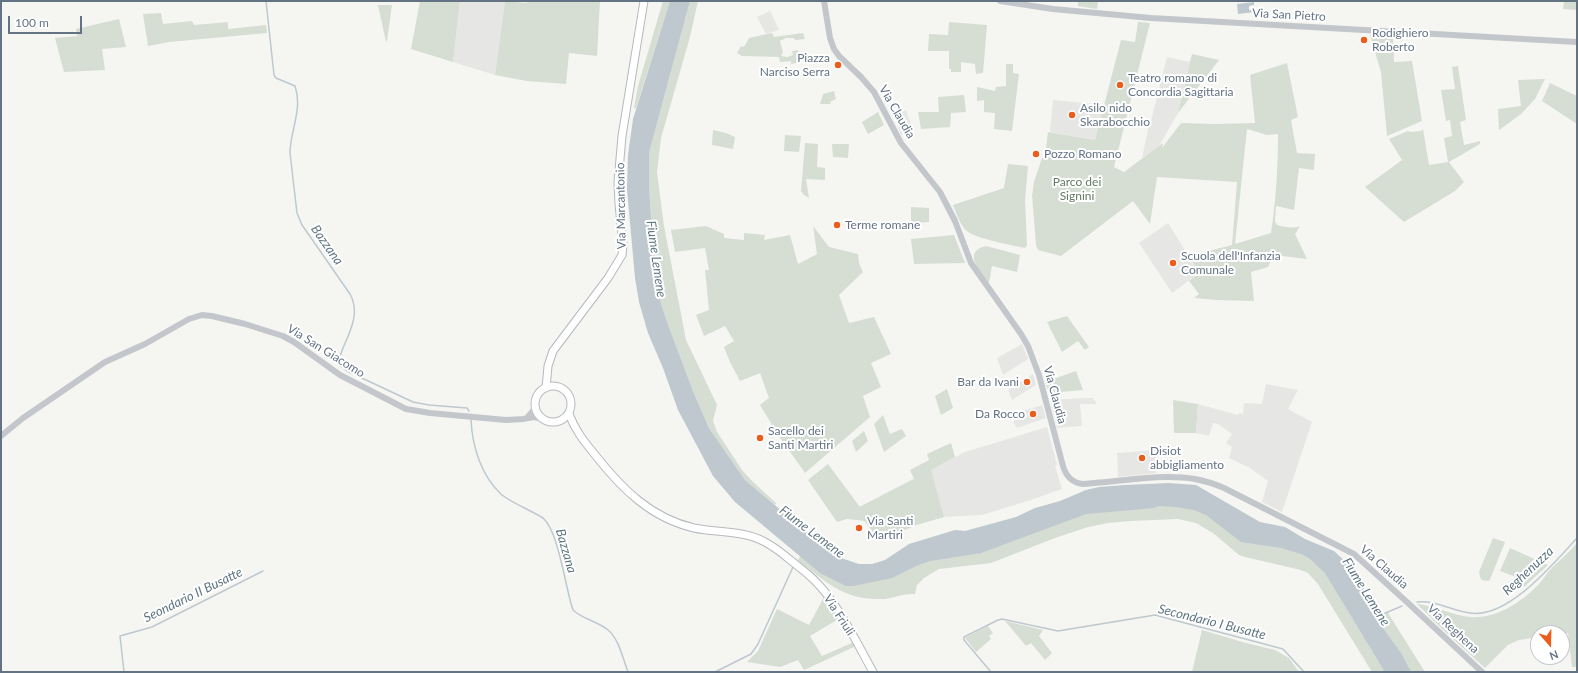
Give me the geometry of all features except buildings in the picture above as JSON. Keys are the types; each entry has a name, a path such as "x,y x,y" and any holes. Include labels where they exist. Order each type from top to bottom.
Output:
{"main road":[{"name":"Via Marcantonio","path":"536,406 538,396 546,388 548,366 553,351 608,278 622,255 623,244 618,204 620,157 644,1"},
{"path":"548,366 549,375 555,387"},
{"path":"536,406 543,419 554,422 559,421 568,414 571,408 570,396 561,388 546,388"},
{"path":"568,414 574,429"},
{"path":"559,421 574,429"},
{"name":"Via Friuli","path":"574,429 622,487 656,512 676,522 693,528 730,532 755,538 774,548 796,564 817,583 830,599 873,672"}],"street":[{"name":"Via Claudia","path":"824,1 830,38 834,49 871,88 901,143 940,192 955,221 971,263 1019,330 1028,346 1039,375 1063,466 1069,478 1077,483 1083,484 1177,477 1195,479 1214,484 1354,554 1408,603"},
{"name":"Via San Pietro","path":"1000,1 1053,9 1151,18 1577,42"},
{"name":"Via San Giacomo","path":"1,436 23,418 105,362 145,344 189,319 202,316 212,316 245,324 283,336 294,342 340,375 406,409 430,413 506,420 538,417 543,419"},
{"path":"527,418 536,406"},
{"name":"Via Reghena","path":"1408,603 1482,672"}],"shaded area":[{"path":"460,1 505,1 495,75 453,62"},
{"path":"670,1 690,1 649,153 649,186 653,249 661,304 693,391 709,428 745,480 827,549 844,559 859,564 872,564 885,560 909,544 955,530 965,531 1016,517 1035,508 1060,501 1086,490 1099,487 1169,483 1196,485 1260,522 1285,527 1305,539 1334,551 1346,562 1361,580 1369,603 1382,627 1401,653 1411,672 1385,672 1325,573 1309,558 1281,548 1241,542 1206,515 1194,510 1159,506 1154,508 1086,514 981,553 930,561 892,578 846,586 820,573 735,502 713,476 678,410 663,368 648,333 639,302 635,278 627,189 628,155 633,119"},
{"path":"1254,2 1254,5 1249,6 1249,10 1255,10 1255,12 1238,14 1237,4"},
{"path":"770,10 779,30 766,34 757,17"},
{"path":"1167,57 1190,62 1178,113 1159,146 1142,158 1149,125"},
{"path":"1053,100 1105,105 1095,140 1050,132"},
{"path":"906,110 913,130 901,135 894,114"},
{"path":"1168,223 1199,273 1172,293 1139,243"},
{"path":"1022,344 1028,359 1003,375 997,358"},
{"path":"1033,374 1036,385 1012,400 1008,390"},
{"path":"1266,384 1298,390 1288,409 1312,422 1282,512 1262,502 1268,481 1250,468 1229,458 1232,447 1226,443 1232,434 1218,424 1213,423 1209,436 1196,433 1198,404 1238,415 1239,413 1243,414 1244,403 1262,404"},
{"path":"1093,398 1097,404 1080,404 1082,426 1057,428 1050,400"},
{"path":"1042,405 1046,418 1017,428 1013,422 1019,418 1017,413"},
{"path":"1047,427 1057,465 1055,466 1062,489 982,515 944,517 916,525 889,537 876,536 855,509 965,452"},
{"path":"1156,450 1156,473 1118,477 1117,453"}],"green space":[{"path":"420,1 460,1 453,62 411,49"},
{"path":"505,1 527,3 528,1 600,1 597,56 569,53 566,84 527,81 495,75"},
{"path":"663,1 670,1 636,108 634,108 638,86"},
{"path":"690,1 698,1 690,37 661,138 657,172 664,226 686,340 717,405 713,421 717,432 742,470 776,503 775,505 745,480 709,428 693,391 661,304 653,249 649,186 649,153"},
{"path":"1078,1 1098,1 1097,9 1078,6"},
{"path":"1564,1 1577,1 1577,10 1563,9"},
{"path":"378,5 392,5 386,42"},
{"path":"161,13 163,24 192,21 194,25 228,22 228,29 266,25 267,33 169,42 148,46 143,14"},
{"path":"119,19 126,47 102,49 105,70 64,72 55,38 77,36 76,29"},
{"path":"949,22 987,25 983,73 976,74 975,64 961,62 961,72 951,72 951,69 949,69 949,51 928,51 929,34 948,35"},
{"path":"1138,22 1150,23 1114,167 1124,172 1163,143 1162,148 1181,123 1255,123 1250,75 1287,63 1298,117 1291,120 1297,153 1315,154 1314,170 1299,168 1294,210 1276,206 1275,221 1277,225 1291,228 1300,226 1295,234 1307,259 1274,255 1268,267 1251,272 1254,301 1194,298 1199,294 1189,281 1199,273 1189,256 1232,245 1237,182 1157,177 1150,224 1133,201 1061,256 1038,250 1036,245 1032,195 1034,182 1042,158 1045,158 1048,132 1095,140 1121,40 1135,42","holes":["1247,129 1267,135 1278,134 1278,159 1271,233 1235,244"]},
{"path":"772,33 774,37 803,33 805,39 795,40 794,38 786,38 780,41 783,52 781,56 787,57 793,55 792,51 798,50 801,62 791,64 791,61 780,62 779,57 742,56 737,53 741,46 744,47 749,38"},
{"path":"1370,35 1393,37 1394,62 1412,61 1422,121 1387,136 1381,72"},
{"path":"1192,54 1219,60 1178,113 1190,62"},
{"path":"1006,64 1013,64 1013,73 1019,74 1012,131 994,129 995,113 984,112 984,100 977,101 977,87 995,91 996,87 1006,86"},
{"path":"1458,66 1466,120 1460,122 1464,145 1480,141 1480,144 1449,162 1464,182 1455,191 1404,222 1365,187 1402,160 1389,139 1408,131 1421,131 1423,129 1429,165 1448,162 1444,138 1452,136 1450,120 1446,121 1441,90 1455,89 1452,67"},
{"path":"1545,79 1535,99 1521,114 1499,130 1498,109 1521,106 1518,80"},
{"path":"1550,83 1577,96 1577,124 1542,101"},
{"path":"834,91 836,99 830,102 831,104 820,104 823,94"},
{"path":"964,95 966,112 951,113 950,127 921,129 918,112 939,112 938,97"},
{"path":"878,112 884,125 868,134 862,122"},
{"path":"713,130 735,137 733,149 712,145"},
{"path":"785,135 801,136 799,152 784,151"},
{"path":"805,143 818,144 817,167 825,168 825,180 806,179 809,198 801,191"},
{"path":"832,144 849,144 848,158 833,157"},
{"name":"Parco dei Signini","path":"1008,164 1028,166 1025,200 1027,245 1025,248 973,235 965,229 961,223 953,205 1004,188"},
{"path":"911,207 929,208 929,222 911,223"},
{"path":"706,226 724,234 724,238 744,240 744,233 765,235 764,240 790,235 798,264 817,254 813,226 829,247 858,254 859,263 863,272 839,295 849,323 874,317 891,354 871,363 881,387 863,396 870,417 805,473 779,436 760,405 769,398 760,373 740,381 724,347 734,341 725,326 704,336 696,315 709,310 705,270 709,270 705,248 675,252 671,230"},
{"path":"954,235 965,263 914,264 911,239"},
{"path":"986,246 1020,255 1017,272 992,266 989,283 977,267 974,257 975,252"},
{"path":"1067,316 1089,347 1085,350 1078,341 1062,352 1047,322"},
{"path":"1076,371 1083,390 1049,393 1045,382"},
{"path":"947,389 953,408 941,415 935,396"},
{"path":"1173,400 1198,404 1196,433 1174,433"},
{"path":"883,415 890,434 902,429 906,436 884,452 874,424"},
{"path":"864,431 868,441 856,452 852,441"},
{"path":"951,443 955,457 931,470 944,517 916,525 889,537 876,536 865,521 847,519 837,522 808,480 828,464 860,507 914,479 910,470 929,460 927,454"},
{"path":"1156,492 1259,532 1295,536 1371,618 1381,612 1383,614 1388,613 1425,672 1372,672 1318,584 1308,573 1239,555 1213,533 1196,523 1178,519 1130,521 1088,527 991,563 939,569 924,578 917,585 915,594 906,594 885,599 868,599 845,593 827,582 798,560 808,542 864,574"},
{"path":"1493,538 1505,542 1489,581 1482,580 1479,572"},
{"path":"1577,543 1577,667 1572,667 1570,625 1530,625 1530,638 1519,640 1508,645 1485,668 1417,604 1470,617 1480,617 1498,613 1515,604 1530,592 1539,584 1552,567"},
{"path":"1510,548 1548,565 1524,587 1516,577 1500,571"},
{"path":"824,597 840,618 810,636 822,656 854,642 856,646 804,670 798,660 780,667 747,662 758,651 777,609 809,625"},
{"path":"1005,621 1043,630 1039,636 1052,653 1045,660 1031,643 1026,646"},
{"path":"988,626 993,633 989,636 991,639 976,652 965,638"},
{"path":"1202,630 1275,650 1289,658 1299,672 1192,672"}],"waterway":[{"name":"Bazzana","path":"266,1 274,75 276,78 295,86 297,95 297,112 290,153 297,213 302,225 350,294 353,301 353,321 340,356 339,365 347,371 413,402 429,405 467,408 469,411"},
{"name":"Bazzana","path":"471,419 473,440 479,460 488,479 502,495 543,518 549,525 561,561 573,610 604,627 612,634 618,644 628,672"},
{"name":"Reghenuzza","path":"1417,602 1437,604 1470,613 1485,613 1500,607 1529,587 1577,538"},
{"name":"Bazzana","path":"715,672 751,654 758,644 793,567"},
{"name":"Seondario II Busatte","path":"124,672 120,636 152,627 263,571"},
{"name":"Reghenuzza","path":"1376,617 1402,606"},
{"name":"Secondario I Busatte","path":"991,672 964,640 964,637 998,620 1002,619 1058,631 1155,615 1283,649 1304,672"}],"place":[{"name":"Rodighiero Roberto","path":"1364,40"},
{"name":"Piazza Narciso Serra","path":"838,65"},
{"name":"Teatro romano di Concordia Sagittaria","path":"1120,85"},
{"name":"Asilo nido Skarabocchio","path":"1072,115"},
{"name":"Pozzo Romano","path":"1036,154"},
{"name":"Terme romane","path":"837,225"},
{"name":"Scuola dell'Infanzia Comunale","path":"1173,263"},
{"name":"Bar da Ivani","path":"1027,382"},
{"name":"Da Rocco","path":"1033,414"},
{"name":"Sacello dei Santi Martiri","path":"760,438"},
{"name":"Disiot abbigliamento","path":"1142,458"},
{"name":"Via Santi Martiri","path":"859,528"}],"water label":[{"name":"Fiume Lemene","path":"656,259"},
{"name":"Fiume Lemene","path":"812,532"},
{"name":"Fiume Lemene","path":"1366,592"}]}
